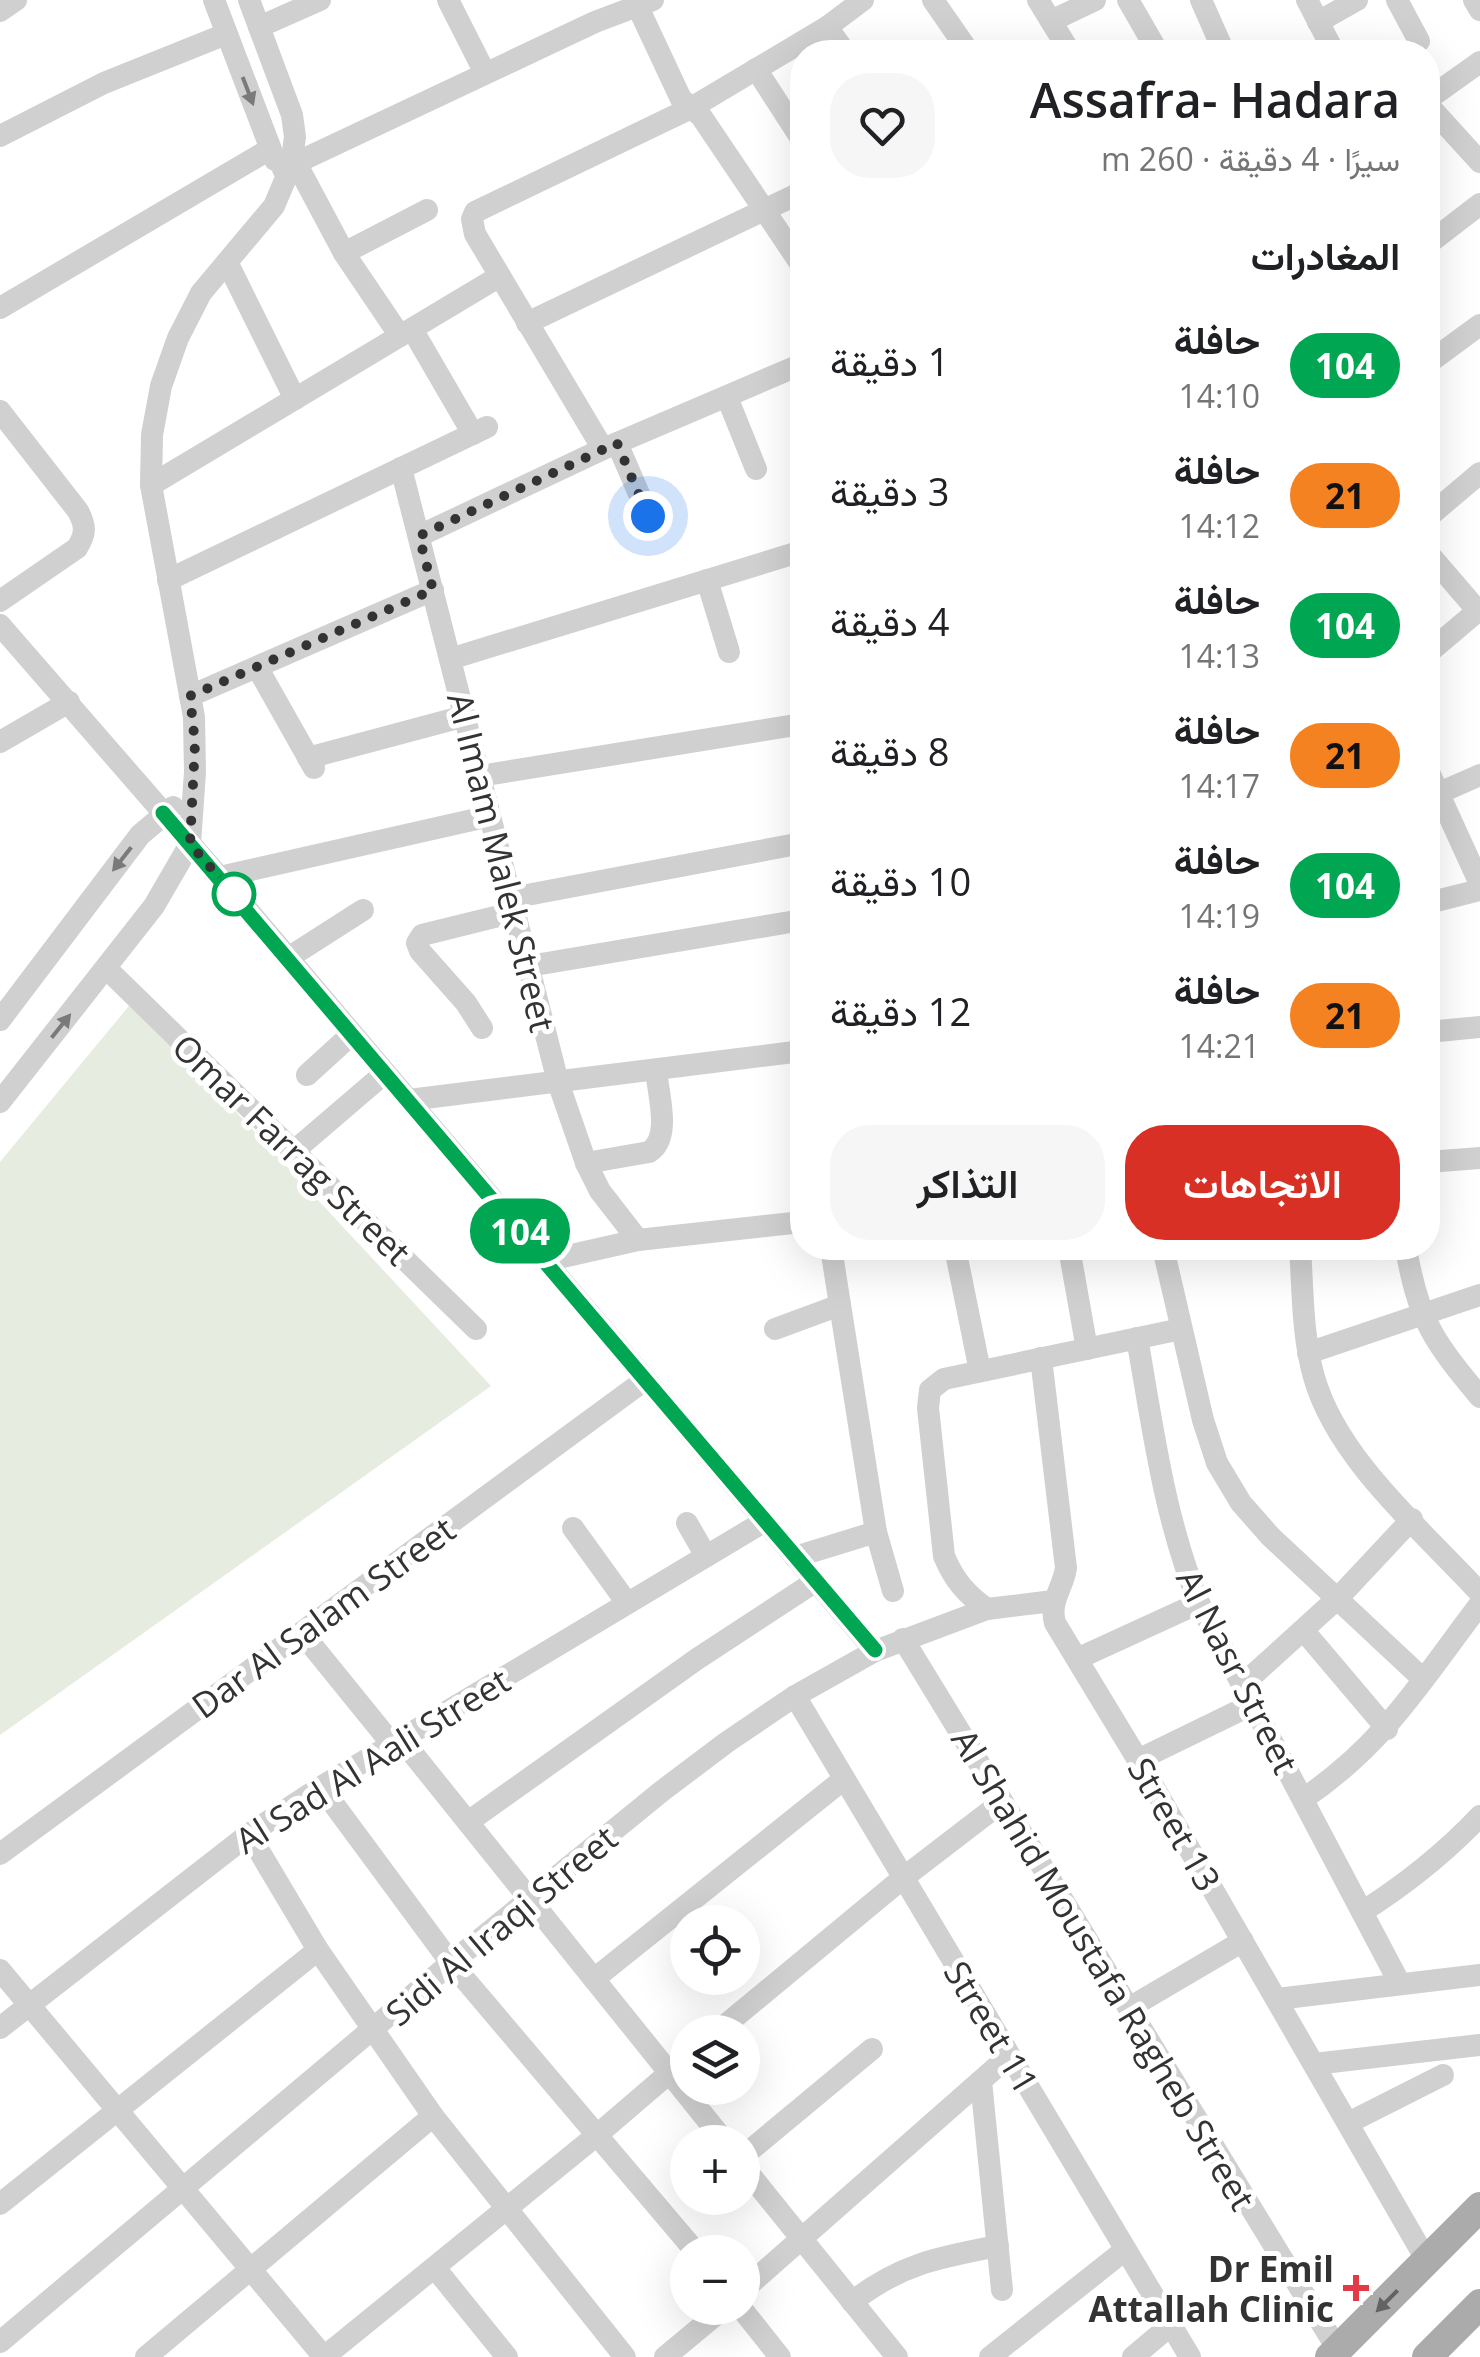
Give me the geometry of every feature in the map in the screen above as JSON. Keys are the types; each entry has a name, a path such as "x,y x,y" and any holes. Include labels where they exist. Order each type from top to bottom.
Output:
{"main road":[{"path":"1334,2353 1480,2206"},
{"path":"1438,2354 1480,2304"}],"street":[{"path":"0,10 16,0"},
{"path":"168,580 480,431 344,253 284,166 214,0"},
{"path":"0,1102 107,970 154,906 190,844 195,744 190,696 150,486 152,435 161,386 178,338 201,293 274,206 294,126 249,0"},
{"path":"259,27 320,0"},
{"path":"448,0 485,74"},
{"path":"804,40 863,0"},
{"path":"933,0 961,40"},
{"path":"1038,0 1062,40"},
{"path":"1050,21 1096,0"},
{"path":"1128,0 1151,40"},
{"path":"1201,0 1219,40"},
{"path":"1308,0 1328,40"},
{"path":"1318,22 1358,0"},
{"path":"1397,0 1417,40"},
{"path":"1474,0 1480,10"},
{"path":"0,308 284,166 631,4 682,98 701,116 790,248"},
{"path":"827,27 836,40"},
{"path":"0,136 104,83 226,34"},
{"path":"648,516 610,446 474,234 472,219 481,207 691,108 790,48"},
{"path":"1440,93 1480,62"},
{"path":"756,68 790,121"},
{"path":"1440,116 1480,162"},
{"path":"528,323 790,198"},
{"path":"1440,235 1480,204"},
{"path":"344,253 427,210"},
{"path":"227,262 295,399"},
{"path":"150,486 500,276"},
{"path":"1440,352 1480,325"},
{"path":"419,536 610,446 790,369"},
{"path":"727,397 756,469"},
{"path":"0,412 78,511 85,536 77,548 0,600"},
{"name":"Al Imam Malek Street","path":"401,468 558,1082 600,1191 638,1240"},
{"path":"1440,506 1480,473"},
{"path":"450,660 790,555"},
{"path":"1440,568 1478,616 1440,644"},
{"path":"706,580 729,652"},
{"path":"190,696 433,590"},
{"path":"0,625 220,878 875,1650"},
{"path":"257,667 312,765 465,716"},
{"path":"0,742 69,702"},
{"path":"480,776 790,726"},
{"path":"1440,793 1480,775"},
{"path":"0,1020 140,835 163,813 193,794"},
{"path":"1440,795 1480,887 1440,899"},
{"path":"220,878 490,816"},
{"path":"482,1028 466,1003 420,951 417,942 422,935 513,905 790,846"},
{"path":"288,958 363,910"},
{"path":"528,966 790,922"},
{"name":"Omar Farrag Street","path":"107,970 476,1330"},
{"path":"1440,1031 1480,1027"},
{"path":"308,1074 352,1034"},
{"path":"409,1100 790,1053"},
{"path":"586,1163 656,1148 662,1134 656,1070"},
{"path":"294,1151 385,1072"},
{"path":"1440,1161 1480,1158"},
{"path":"545,1262 638,1240 790,1223"},
{"path":"833,1260 876,1532 893,1591"},
{"path":"957,1260 980,1371"},
{"path":"1072,1260 1087,1348"},
{"path":"1166,1260 1203,1420 1225,1476 1270,1536 1423,1679"},
{"path":"1301,1260 1308,1353 1315,1380 1338,1432 1363,1467 1480,1593"},
{"path":"1409,1260 1421,1315 1435,1342 1480,1397"},
{"path":"1308,1353 1480,1295"},
{"path":"775,1329 840,1305"},
{"path":"988,1609 968,1596 953,1577 944,1556 928,1399 936,1383 1181,1328"},
{"name":"Al Nasr Street","path":"1137,1338 1172,1529 1199,1603 1400,1984"},
{"path":"1041,1358 1066,1568 1053,1600"},
{"name":"Dar Al Salam Street","path":"0,1854 646,1380"},
{"name":"Al Sad Al Aali Street","path":"0,2028 249,1834 765,1520"},
{"path":"1138,1760 1248,1694 1412,1520"},
{"path":"687,1524 706,1556"},
{"path":"574,1528 627,1604"},
{"path":"795,1557 876,1532"},
{"path":"468,1822 639,1699 816,1581"},
{"name":"Sidi Al Iraqi Street","path":"0,2342 662,1791 795,1696 875,1650 903,1639 988,1609 1053,1600"},
{"name":"Street 13","path":"1053,1600 1056,1623 1427,2261"},
{"path":"1079,1658 1199,1603"},
{"path":"1303,1799 1347,1767 1387,1729 1480,1604"},
{"path":"1304,1631 1387,1729"},
{"path":"302,1633 468,1822 594,1979 670,2055"},
{"name":"Al Shahid Moustafa Ragheb Street","path":"903,1639 1334,2353"},
{"name":"Street 11","path":"795,1696 1190,2357"},
{"path":"594,1979 844,1779"},
{"path":"321,1787 452,1963 681,2235"},
{"path":"738,2015 1002,1802"},
{"path":"1362,1912 1430,1864 1480,1816"},
{"path":"249,1834 318,1950 433,2116 626,2357"},
{"path":"1128,2008 1243,1941"},
{"path":"0,2204 318,1950"},
{"path":"0,1970 324,2357 597,2136 670,2072"},
{"path":"1277,1998 1480,1975"},
{"path":"1314,2064 1480,2045"},
{"path":"760,2145 872,2049"},
{"path":"760,2275 1009,2056"},
{"path":"1348,2123 1443,2075"},
{"path":"981,2080 1002,2290"},
{"path":"146,2357 433,2116"},
{"path":"760,2185 897,2357"},
{"path":"852,2302 874,2284 913,2264 998,2246"},
{"path":"990,2357 1125,2250"},
{"path":"435,2268 507,2357"},
{"path":"665,2357 704,2325"},
{"path":"755,2325 780,2357"},
{"path":"1133,2357 1171,2325"}],"shaded area":[{"path":"133,1001 491,1386 0,1735 0,1162"}],"bus line":[{"name":"104","path":"163,813 875,1650"}],"place":[{"name":"Dr Emil Attallah Clinic","path":"1356,2288"}],"route":[{"path":"234,894 190,844 195,744 190,696 433,590 419,536 617,443 648,516"}]}
